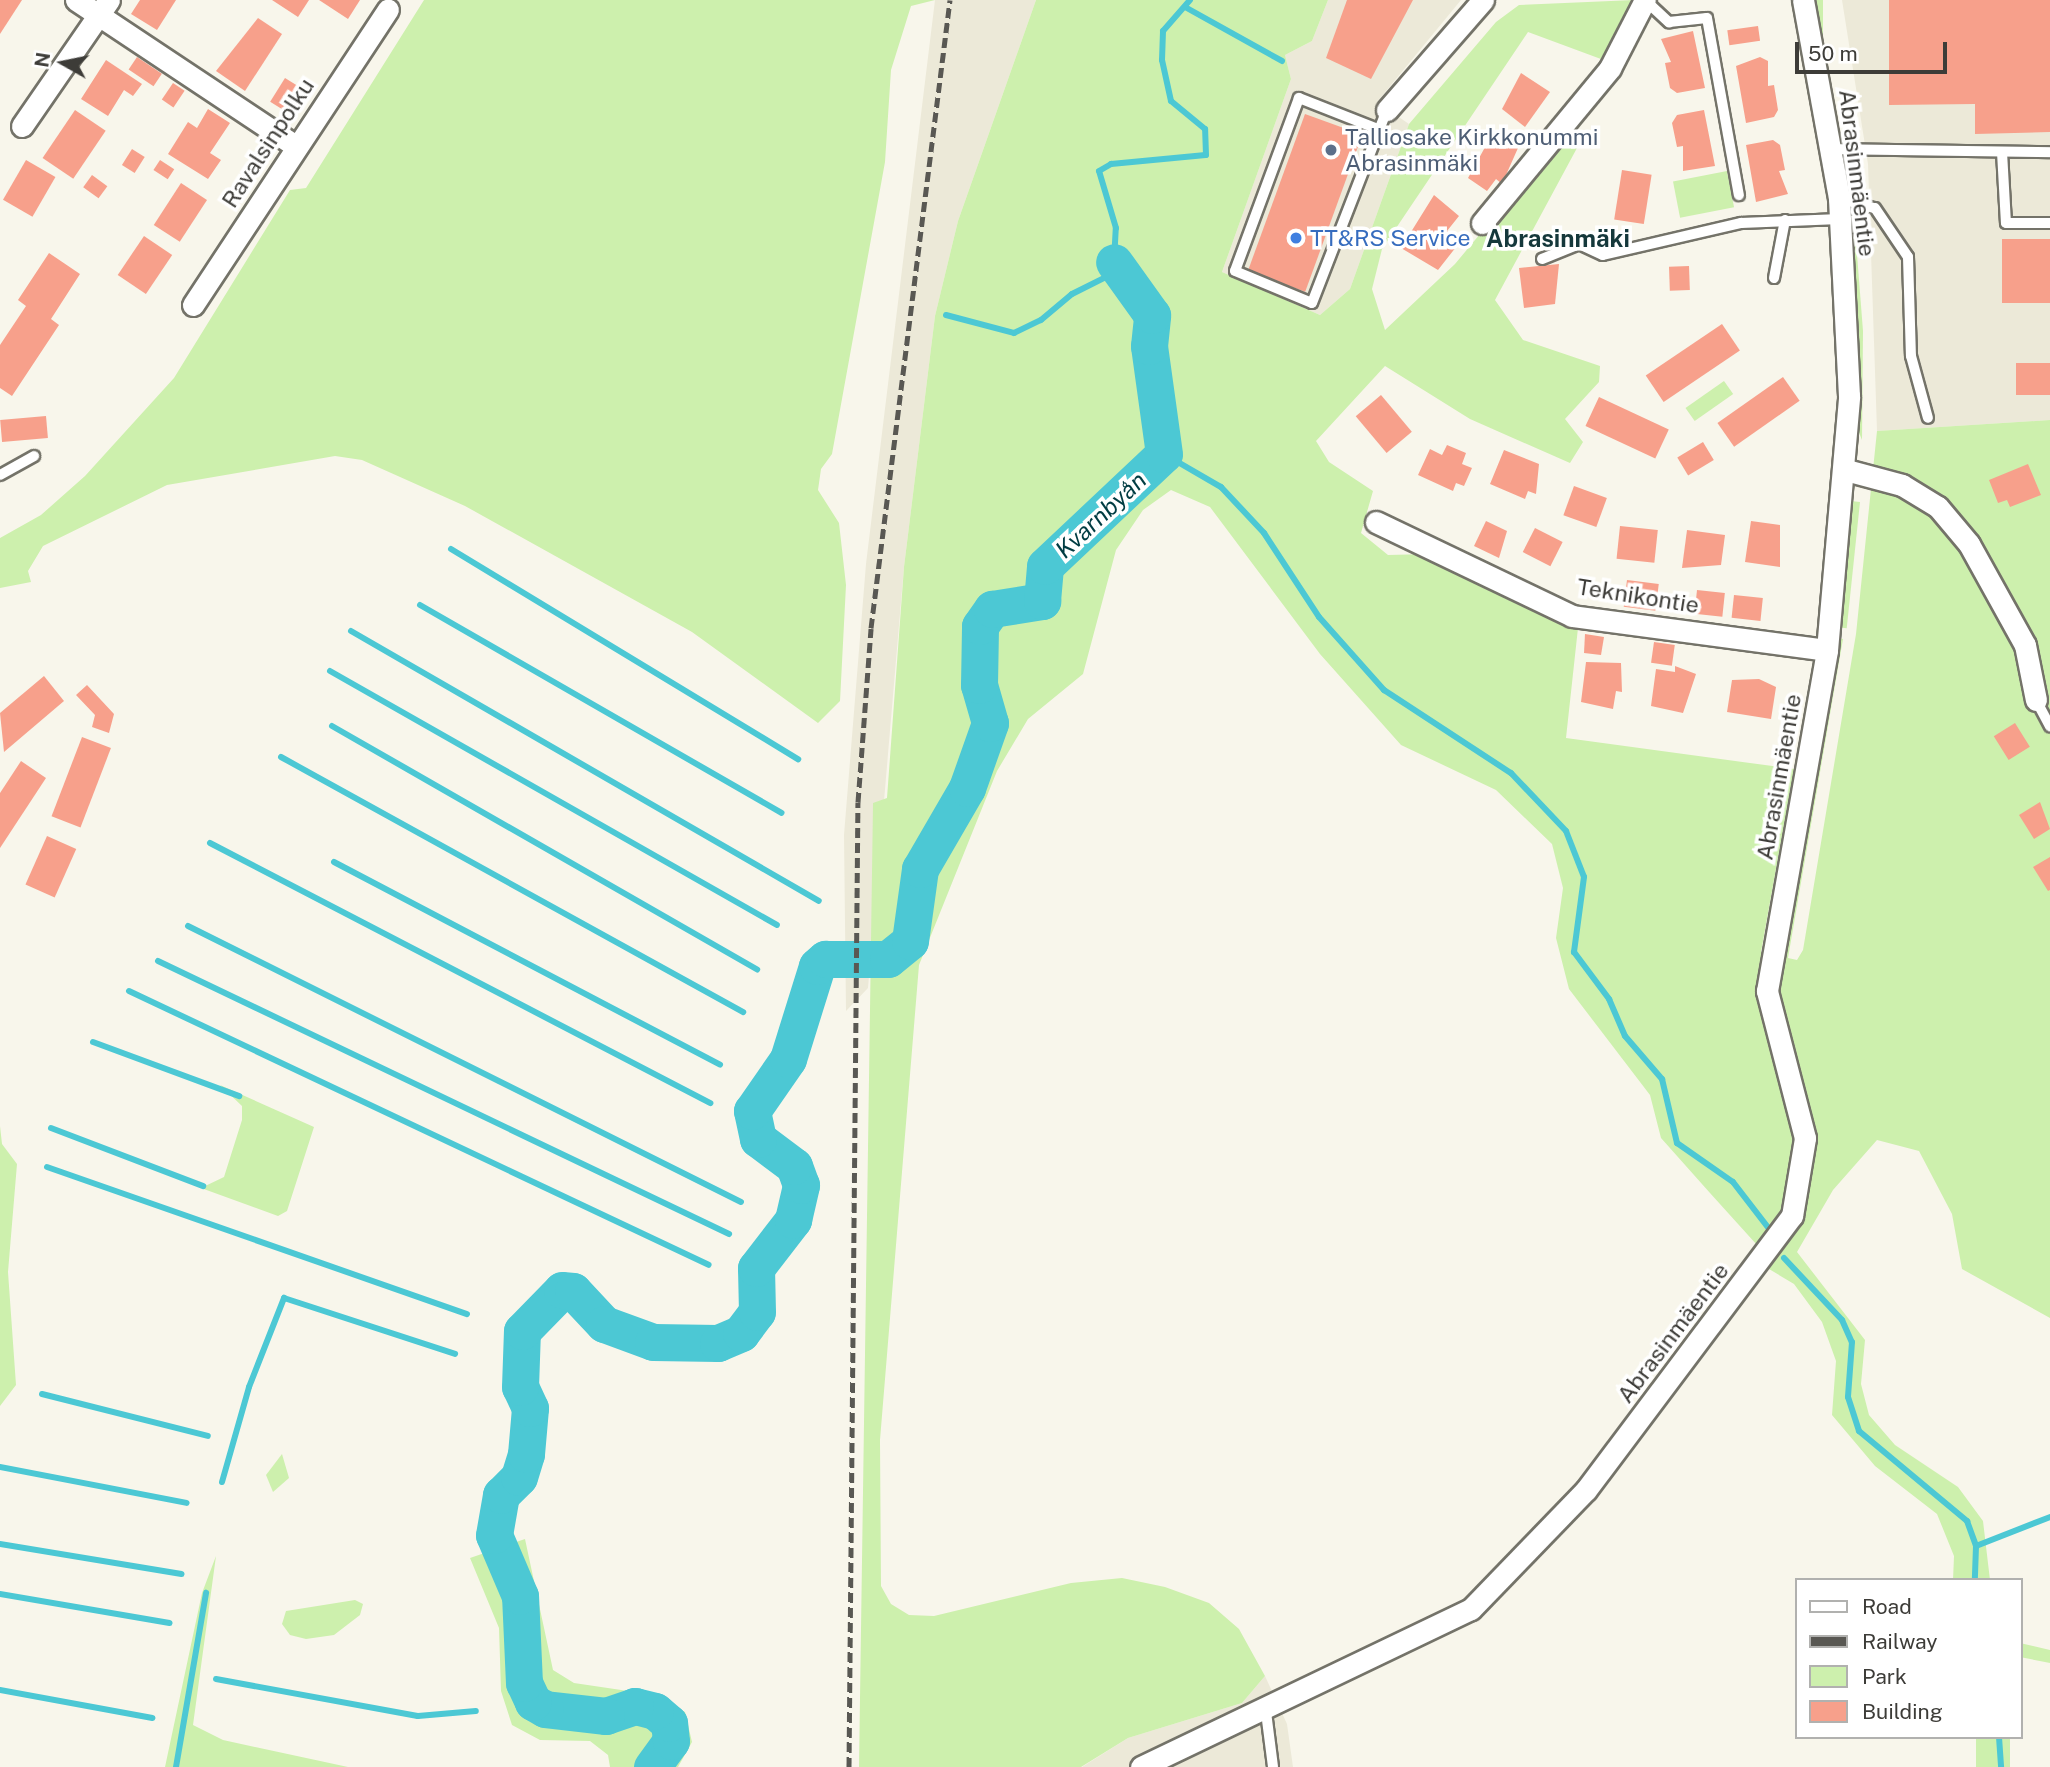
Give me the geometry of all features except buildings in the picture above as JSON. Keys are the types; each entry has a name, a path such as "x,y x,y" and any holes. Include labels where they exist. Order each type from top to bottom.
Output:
{"street":[{"path":"76,0 104,7 296,147"},
{"path":"1383,120 1483,0"},
{"path":"1482,223 1611,68 1645,0"},
{"name":"Abrasinmäentie","path":"1141,1767 1266,1712 1471,1609 1586,1490 1781,1231 1797,1198 1805,1138 1767,991 1827,650 1846,470 1849,396 1839,208 1803,0"},
{"path":"22,126 104,7"},
{"name":"Ravalsinpolku","path":"193,305 388,9"},
{"path":"1846,470 1902,485 1938,507 1961,534 2025,645 2036,700"},
{"name":"Teknikontie","path":"1376,522 1572,616 1827,650"}],"lane":[{"path":"1645,0 1669,22 1707,18 1739,195"},
{"path":"1299,98 1383,120 1312,303 1234,271 1299,98"},
{"path":"1829,149 1956,147 2002,152 2050,152"},
{"path":"2002,152 2006,223 2050,223"},
{"path":"1542,259 1579,244 1603,255 1686,232 1786,219 1839,208 1875,208 1908,257 1911,356 1928,418"},
{"path":"1773,278 1786,219"},
{"path":"0,475 34,456"},
{"path":"2036,700 2050,726"},
{"path":"1266,1712 1273,1767"}],"shaded area":[{"path":"935,0 1036,0 958,221 935,316 904,567 868,988 846,1011 844,835 866,564"},
{"path":"1328,0 1461,0 1377,102 1409,124 1350,289 1320,315 1222,272 1291,79 1285,55 1312,41"},
{"path":"1842,0 2050,0 2050,420 1877,431 1868,164"},
{"path":"1265,1676 1287,1724 1293,1767 1082,1767 1128,1738 1242,1703"}],"green space":[{"path":"424,0 935,0 911,6 891,70 885,162 832,454 821,469 818,490 839,523 846,585 840,701 818,723 692,632 465,506 362,460 335,456 167,485 43,546 28,571 31,582 0,588 0,538 41,515 85,476 174,378 290,190 306,188"},
{"path":"1036,0 1328,0 1312,41 1285,55 1291,79 1222,272 1320,315 1350,289 1409,124 1496,22 1519,5 1634,0 1609,62 1528,32 1382,249 1372,289 1385,330 1455,264 1560,138 1573,133 1577,148 1495,300 1523,340 1600,366 1599,382 1565,419 1583,442 1570,463 1470,419 1385,366 1316,441 1329,462 1373,491 1361,533 1388,555 1428,554 1578,628 1566,738 1794,769 1761,952 1780,956 1838,638 1843,639 1788,958 1797,960 1803,950 1856,634 1877,431 2050,420 2050,1318 1962,1269 1952,1214 1919,1151 1877,1140 1833,1190 1797,1252 1865,1340 1861,1384 1869,1415 1895,1445 1958,1487 1983,1521 1990,1578 1953,1578 1954,1556 1937,1514 1875,1466 1832,1415 1836,1361 1822,1322 1794,1284 1764,1266 1779,1222 1757,1245 1710,1193 1661,1138 1650,1095 1569,989 1556,938 1563,888 1552,844 1496,790 1401,745 1320,654 1210,507 1171,490 1143,510 1116,550 1083,674 1028,719 997,771 919,965 880,1440 881,1586 891,1604 909,1615 934,1616 1071,1583 1122,1578 1165,1587 1209,1603 1239,1629 1265,1676 1242,1703 1128,1738 1081,1767 859,1767 873,803 887,798 904,567 935,316 958,221"},
{"path":"1815,0 1823,0 1823,122 1815,122"},
{"path":"1727,171 1734,207 1680,218 1673,181"},
{"path":"1854,216 1863,331 1862,440 1856,425 1848,226"},
{"path":"1724,381 1733,394 1695,421 1685,408"},
{"path":"1846,501 1860,502 1847,628 1833,627"},
{"path":"220,1085 314,1127 287,1211 278,1216 201,1188 224,1177 242,1120 242,1106"},
{"path":"0,1126 2,1144 17,1164 8,1272 16,1385 0,1406"},
{"path":"282,1454 289,1478 273,1492 266,1475"},
{"path":"525,1539 553,1670 574,1683 655,1695 685,1712 692,1742 678,1767 610,1767 608,1755 590,1741 540,1740 512,1725 501,1691 499,1628 470,1558"},
{"path":"216,1556 193,1725 223,1740 348,1767 165,1767 202,1593"},
{"path":"355,1600 363,1604 360,1615 334,1635 306,1639 290,1635 282,1624 286,1611"},
{"path":"2022,1643 2050,1650 2050,1663 2022,1657"},
{"path":"1976,1739 2010,1739 2010,1767 1976,1767"}],"waterway":[{"path":"946,315 1014,333 1041,320 1072,294 1108,276 1114,262 1116,228 1099,171 1111,164 1206,155 1205,129 1171,101 1162,60 1163,31 1190,0"},
{"path":"1185,7 1282,61"},
{"name":"Kvarnbyån","path":"652,1767 671,1741 669,1723 655,1711 635,1706 606,1716 545,1709 533,1702 524,1683 520,1596 494,1535 501,1495 519,1477 526,1454 530,1408 520,1387 522,1331 562,1290 573,1291 604,1324 653,1342 718,1343 741,1333 757,1312 756,1268 793,1220 801,1185 794,1166 758,1139 752,1111 788,1059 817,966 825,959 888,959 910,941 920,869 967,788 990,723 979,685 980,626 992,609 1042,601 1045,566 1164,454 1149,346 1152,315 1114,262"},
{"path":"1164,454 1221,487 1264,533 1319,617 1384,690 1511,773 1566,831 1584,877 1574,952 1609,999 1625,1036 1662,1079 1677,1143 1733,1182 1773,1234"},
{"path":"451,549 798,759"},
{"path":"420,605 781,813"},
{"path":"351,631 819,901"},
{"path":"330,671 777,925"},
{"path":"332,726 757,969"},
{"path":"281,757 743,1012"},
{"path":"210,843 710,1103"},
{"path":"334,862 720,1065"},
{"path":"188,926 741,1202"},
{"path":"158,961 729,1234"},
{"path":"129,991 709,1265"},
{"path":"93,1042 239,1096"},
{"path":"51,1128 203,1186"},
{"path":"47,1167 467,1314"},
{"path":"1784,1258 1842,1320 1852,1342 1848,1397 1859,1431 1967,1521 1976,1546 1975,1578"},
{"path":"222,1482 249,1387 284,1298 455,1354"},
{"path":"42,1394 208,1436"},
{"path":"0,1467 187,1503"},
{"path":"1976,1546 2050,1517"},
{"path":"0,1544 182,1574"},
{"path":"176,1767 206,1593"},
{"path":"0,1594 170,1623"},
{"path":"216,1679 418,1716 476,1711"},
{"path":"0,1690 152,1718"},
{"path":"1999,1739 2001,1767"}],"railway":[{"path":"849,1767 858,802 871,628 950,0"}],"place":[{"name":"Talliosake Kirkkonummi Abrasinmäki","path":"1331,150"},
{"name":"TT&RS Service","path":"1296,238"}],"district":[{"name":"Abrasinmäki","path":"1558,239"}]}
